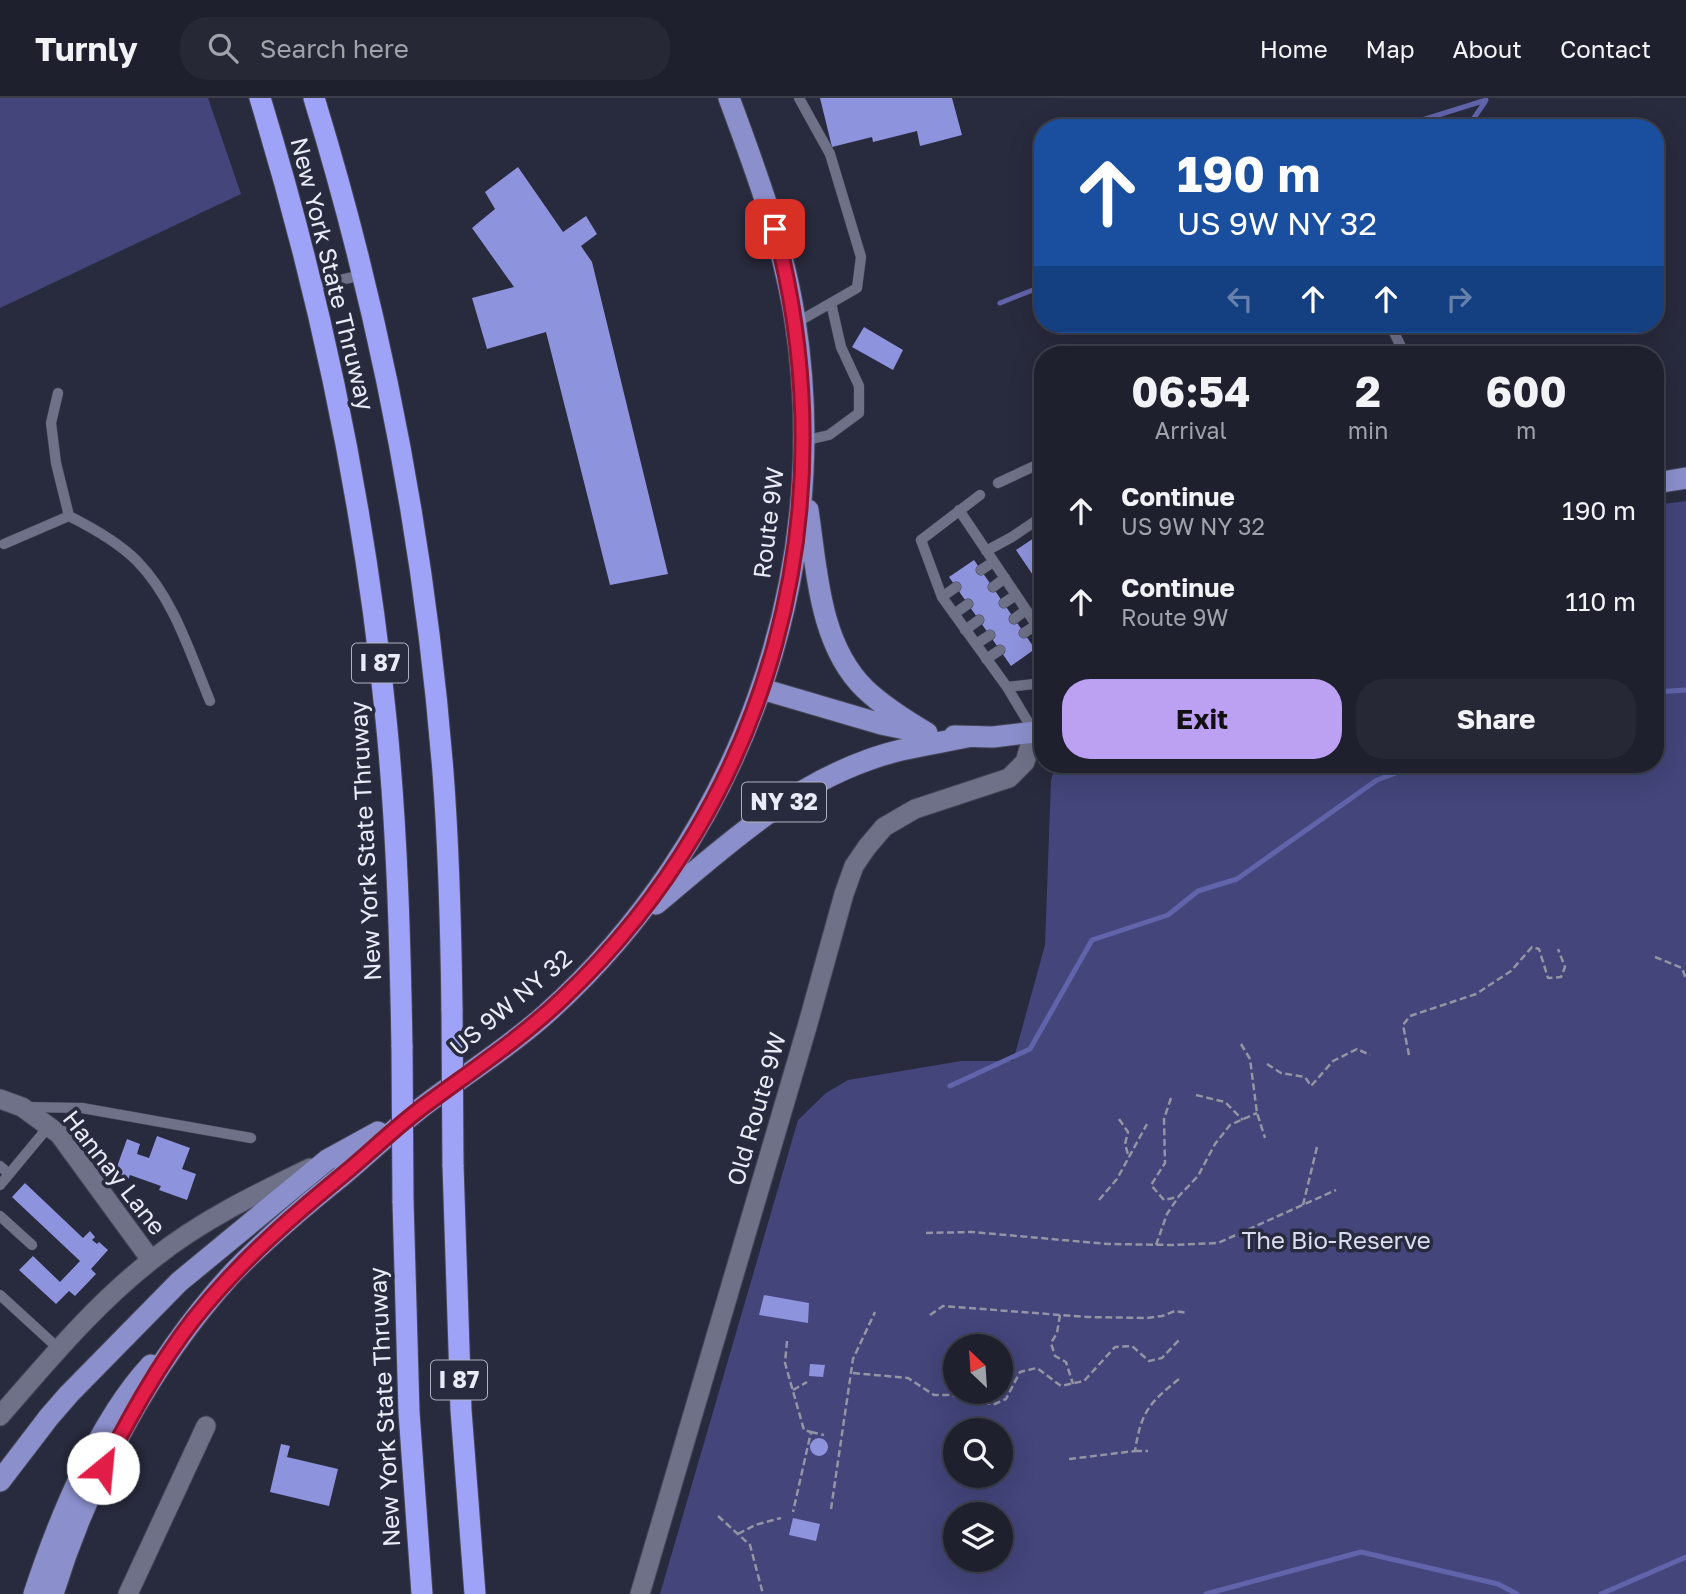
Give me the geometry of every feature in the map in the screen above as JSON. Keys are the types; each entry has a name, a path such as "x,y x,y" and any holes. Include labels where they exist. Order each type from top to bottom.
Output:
{"highway":[{"name":"New York State Thruway","path":"260,98 312,286 354,483 380,660 394,826 402,1047 409,1412 422,1594"},
{"name":"New York State Thruway","path":"314,98 363,275 405,474 431,654 446,823 460,1398 475,1594"}],"main road":[{"name":"Route 9W","path":"630,925 664,881 705,815 740,745 775,647 793,564 803,475 802,382 795,323 775,229 729,98"},
{"path":"803,475 824,610 838,652 866,690 892,712 927,733"},
{"path":"1664,482 1686,478"},
{"name":"NY 32","path":"762,689 881,724 927,733 968,737"},
{"name":"NY 32","path":"630,925 742,833 801,792 868,760 900,750 968,737 1034,731"},
{"name":"US 9W NY 32","path":"417,1111 542,1017 598,963 630,925"},
{"path":"0,1481 49,1417 134,1326 203,1261 327,1160 417,1111"},
{"path":"34,1594 65,1511 131,1386 191,1323 229,1277 271,1235 417,1111"},
{"path":"53,1594 91,1492 144,1394 191,1323"}],"street":[{"name":"Old Route 9W","path":"640,1594 854,866 884,827 900,816 1009,778 1025,762 1034,741"},
{"name":"Hannay Lane","path":"0,1099 22,1107 49,1126 70,1148 151,1260"},
{"path":"0,1416 95,1311 151,1260 217,1216 327,1160"},
{"path":"128,1594 206,1426"}],"lane":[{"path":"795,323 857,288 861,257 830,154 799,98"},
{"path":"312,286 363,275"},
{"path":"803,441 829,435 859,413 859,386 841,347 831,303"},
{"path":"58,393 51,423 56,463 69,516 101,533 137,561 168,603 210,701"},
{"path":"998,483 1034,467"},
{"path":"980,495 920,540 942,597 1034,725"},
{"path":"958,510 1034,622"},
{"path":"0,533 2,545 69,516"},
{"path":"986,551 1034,522"},
{"path":"981,570 993,562"},
{"path":"992,587 1005,578"},
{"path":"942,597 956,587"},
{"path":"1004,603 1016,595"},
{"path":"954,614 968,604"},
{"path":"1014,619 1026,610"},
{"path":"965,630 979,620"},
{"path":"1024,633 1034,626"},
{"path":"976,644 990,635"},
{"path":"986,659 1000,650"},
{"path":"1007,687 1034,684"},
{"path":"22,1107 82,1108 251,1138"},
{"path":"0,1185 49,1126"},
{"path":"0,1166 9,1174"},
{"path":"0,1216 32,1245"},
{"path":"0,1295 59,1349"}],"path":[{"path":"1409,1055 1403,1025 1410,1016 1476,994 1511,971 1532,947 1539,949 1548,978 1561,977 1565,967 1558,949"},
{"path":"1655,957 1682,968 1686,979"},
{"path":"1241,1044 1250,1059 1257,1114 1265,1138"},
{"path":"1267,1065 1281,1073 1306,1077 1311,1086 1332,1061 1357,1049 1370,1055"},
{"path":"1196,1095 1225,1102 1243,1120"},
{"path":"1171,1098 1164,1119 1165,1163 1151,1185 1164,1200 1179,1196"},
{"path":"1156,1245 1167,1214 1198,1176 1215,1144 1230,1125 1257,1114"},
{"path":"1119,1119 1128,1132 1125,1144 1129,1158"},
{"path":"1099,1200 1117,1179 1147,1125"},
{"path":"1303,1205 1317,1147"},
{"path":"926,1233 972,1233 1108,1244 1218,1242 1336,1190"},
{"path":"930,1315 943,1306 1060,1315 1147,1318 1175,1311 1187,1313"},
{"path":"831,1509 853,1359 876,1312"},
{"path":"1060,1315 1057,1333 1051,1343 1055,1356 1066,1362 1073,1384"},
{"path":"853,1373 908,1378 934,1395 950,1395 995,1404 1006,1399 1020,1372 1037,1368 1060,1386 1073,1384 1084,1381 1115,1347 1132,1346 1149,1361 1161,1358 1180,1339"},
{"path":"787,1341 785,1363 804,1430 824,1435"},
{"path":"1135,1451 1139,1424 1149,1407 1154,1399 1179,1379"},
{"path":"793,1390 807,1382"},
{"path":"793,1512 811,1432"},
{"path":"1069,1459 1148,1451"},
{"path":"718,1516 750,1545 763,1594"},
{"path":"738,1534 755,1525 781,1518"}],"green space":[{"path":"0,98 208,98 241,194 0,308"},
{"name":"The Bio-Reserve","path":"1686,501 1686,1594 660,1594 798,1120 826,1093 848,1080 961,1061 1013,1061 1045,945 1053,773 1664,773 1664,504"}],"building":[{"path":"820,98 952,98 962,135 920,146 917,131 873,142 872,137 832,147"},
{"path":"518,167 563,232 586,216 597,234 581,246 592,262 668,574 610,585 546,332 487,349 472,298 514,287 472,228 495,209 485,192"},
{"path":"864,327 903,350 893,370 852,347"},
{"path":"1034,538 1034,577 1016,550"},
{"path":"974,560 1034,650 1011,666 949,577"},
{"path":"157,1136 190,1148 182,1169 196,1174 187,1200 159,1190 161,1186 130,1175 128,1180 114,1175 127,1139 140,1144 137,1154 149,1158"},
{"path":"25,1183 83,1238 90,1231 95,1237 92,1240 108,1250 91,1269 96,1274 75,1296 69,1291 56,1304 19,1270 33,1256 60,1282 80,1261 12,1197"},
{"path":"764,1295 809,1303 808,1323 759,1315"},
{"path":"810,1364 825,1365 823,1377 809,1376"},
{"path":"819,1438 825,1441 828,1447 825,1453 819,1456 813,1453 810,1447 813,1441"},
{"path":"281,1444 290,1446 287,1457 338,1469 329,1506 270,1492"},
{"path":"793,1518 820,1524 816,1541 789,1535"}],"waterway":[{"path":"1425,119 1486,100"},
{"path":"1473,119 1485,102"},
{"path":"1000,303 1034,290"},
{"path":"1664,691 1686,690"},
{"path":"950,1086 1030,1049 1092,940 1168,915 1198,891 1237,879 1377,780 1396,773"},
{"path":"1206,1594 1361,1552 1498,1584 1517,1594"},
{"path":"1601,1594 1686,1557"}],"route":[{"path":"103,1468 144,1394 191,1323 229,1277 283,1224 417,1111 494,1055 562,999 598,963 648,902 705,815 744,736 762,689 782,620 798,538 803,475 802,382 792,302 775,229"}]}
